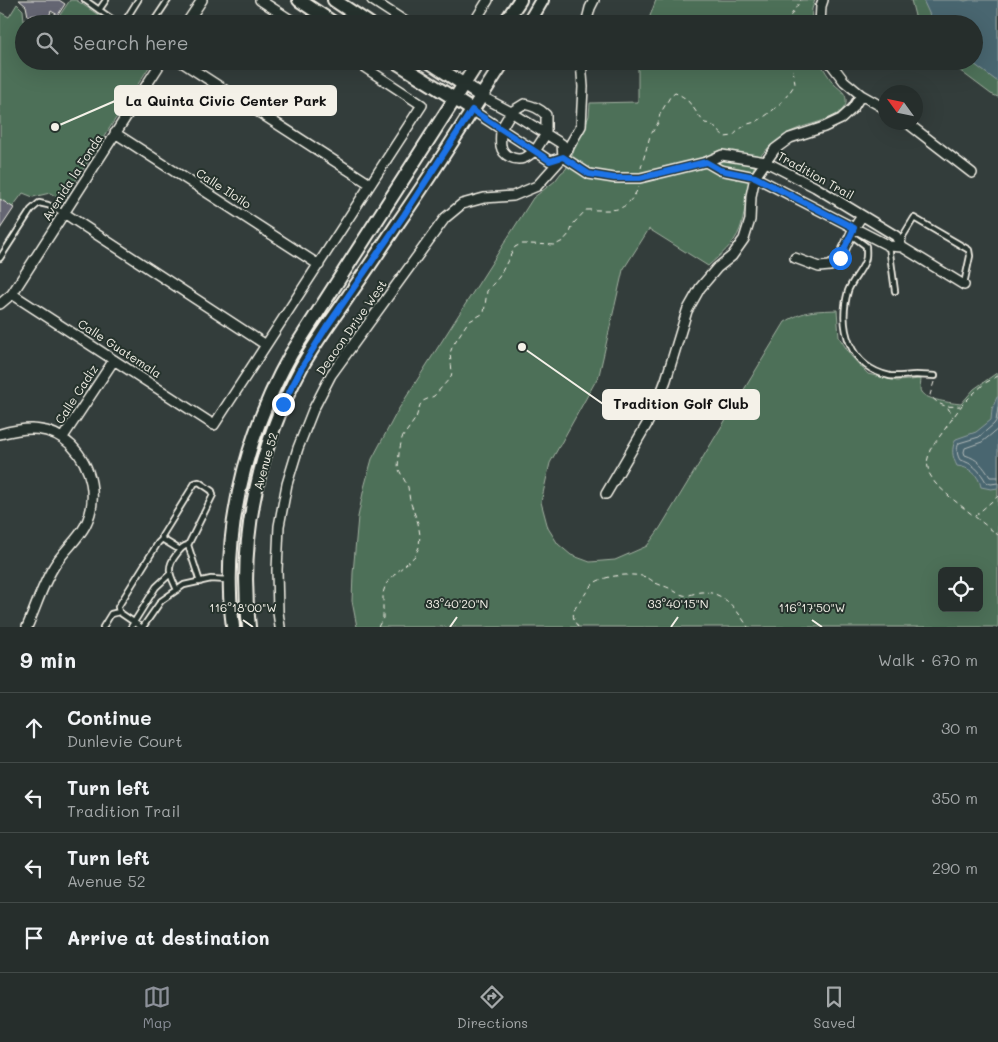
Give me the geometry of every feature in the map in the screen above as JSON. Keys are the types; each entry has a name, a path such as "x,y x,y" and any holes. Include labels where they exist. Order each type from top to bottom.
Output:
{"main road":[{"path":"299,0 322,15"},
{"path":"334,0 356,15"},
{"path":"510,15 520,0"},
{"path":"533,15 542,0"},
{"path":"408,70 472,110"},
{"path":"442,70 481,96"},
{"name":"Avenue 52","path":"233,627 230,580 231,548 236,506 254,435 270,395 291,354 473,70"},
{"name":"Avenue 52","path":"249,627 246,574 249,534 256,487 268,444 283,404 302,367 326,328 404,215 498,70"}],"street":[{"path":"192,15 202,0"},
{"path":"260,0 283,15"},
{"path":"372,0 395,15"},
{"path":"479,15 488,0"},
{"path":"588,15 594,0"},
{"path":"820,15 820,6 823,0"},
{"name":"Avenida la Fonda","path":"0,304 12,294 156,70"},
{"path":"194,70 370,184"},
{"path":"64,213 266,345 422,105 369,70"},
{"name":"Deacon Drive West","path":"280,627 277,570 279,526 298,448 313,410 331,375 445,218 462,204 484,198 513,196 537,186 563,157 581,126 583,87 581,70"},
{"path":"835,70 844,81 861,95 878,105"},
{"path":"606,494 647,424 658,401 687,311 700,288 717,268 732,256 744,239 750,220 751,196 755,177 775,149 790,138 824,127 841,119 853,108 861,95"},
{"name":"Tradition Trail","path":"481,96 511,112 562,144 563,157"},
{"path":"524,104 534,106 546,115 546,134 535,151 525,158 517,159 509,157 504,153 501,146 501,129 511,112 524,104"},
{"name":"Tradition Trail","path":"472,110 550,161 563,157"},
{"path":"916,130 972,173"},
{"name":"Calle Iloilo","path":"115,133 318,264"},
{"name":"Tradition Trail","path":"563,157 589,174 614,178 640,178 706,162 722,155 766,162 815,187 896,236 902,247"},
{"name":"Tradition Trail","path":"706,162 720,170 755,177 853,232 889,246 902,247 964,285"},
{"path":"795,258 819,267 830,266 840,258 862,216"},
{"name":"Calle Guatemala","path":"12,294 214,425 266,345"},
{"name":"Calle Cadiz","path":"27,627 53,567 62,553 85,526 91,510 93,492 90,475 84,461 76,450 63,438 114,360"},
{"path":"0,434 30,428 48,431 63,438"}],"lane":[{"path":"85,0 108,15"},
{"path":"100,10 106,0"},
{"path":"127,15 138,0"},
{"path":"158,15 168,0"},
{"path":"0,258 31,210 39,203 64,213"},
{"path":"902,247 903,236 914,218 969,250 970,256 964,285"},
{"path":"853,232 866,246 866,260 848,291 844,323 850,347 862,363 875,371 890,376 936,376"},
{"path":"889,246 895,291"},
{"path":"178,590 170,574 171,562 180,550 188,544 213,495 212,491 199,482 195,483 162,536 162,539 118,606 119,612 133,625 142,627 161,601 178,590 184,586 211,579 230,580"},
{"path":"162,539 180,550"},
{"path":"188,544 200,582"},
{"path":"133,625 156,587 170,574"},
{"path":"103,627 111,614 119,612"}],"path":[{"path":"791,15 801,0"},
{"path":"378,627 383,618 383,593 386,584 415,556 419,547 418,523 410,500 408,487 398,468 402,438 416,418 423,401 434,396 451,377 450,353 453,345 468,322 480,317 484,313 487,291 499,277 515,247 521,244 556,245 563,241 570,233 573,224 586,210 617,210 624,206 635,194 638,187 641,165 650,136 658,123 660,114 670,97 675,93 687,99 700,119 705,123 711,124 725,137 733,136 747,124 757,122 787,97 795,84 793,70"},
{"path":"936,376 930,395 936,403 947,406 962,406"},
{"path":"998,376 985,384 962,406 930,450 927,462 929,472 935,483 998,535"},
{"path":"947,406 953,418"},
{"path":"975,517 998,496"},
{"path":"578,627 574,619 574,609 592,585 597,581 628,574 638,574 682,595 708,592 721,596 737,610 748,627"}],"green space":[{"path":"70,0 76,0 98,15 60,15"},
{"path":"656,0 815,0 812,15 650,15"},
{"path":"911,0 998,0 998,97 991,94 959,70 983,70 983,15 915,15"},
{"path":"17,4 23,10 23,15 15,15 15,70 147,70 63,200 50,193 33,197 23,193 11,209 0,202 0,12 9,17"},
{"path":"638,70 824,70 846,98 845,106 836,115 788,133 763,153 753,170 740,229 734,240 708,266 649,229 623,270 599,375 550,463 541,502 548,528 558,544 571,555 590,562 615,560 647,546 660,528 785,322 798,315 810,312 837,310 839,337 851,356 868,374 897,381 921,379 920,389 924,395 940,401 961,404 974,389 998,372 998,627 357,627 352,601 358,517 372,459 398,410 533,198 555,181 566,169 589,116 590,103 638,102"}],"water":[{"path":"923,0 998,0 998,82 982,70 983,15 930,15"},
{"path":"997,397 998,488 991,489 981,487 973,472 957,466 953,456 953,449 956,439 976,432 991,420 992,409"}],"building":[{"path":"19,0 59,0 65,4 58,15 51,11 50,15 28,15 26,6"},
{"path":"0,199 14,208 0,229"}],"place":[{"name":"La Quinta Civic Center Park","path":"55,127"},
{"name":"Tradition Golf Club","path":"522,347"}],"route":[{"path":"283,404 302,367 326,328 404,215 472,110 550,161 563,157 589,174 614,178 640,178 706,162 720,170 755,177 854,228 840,258"}]}
